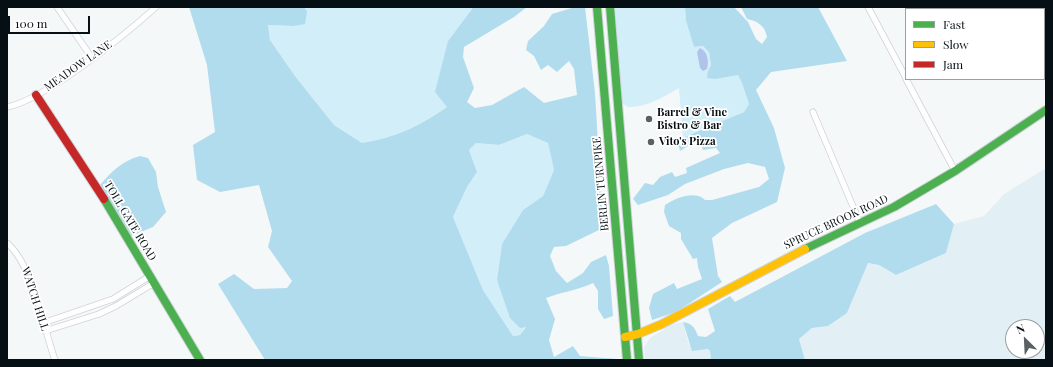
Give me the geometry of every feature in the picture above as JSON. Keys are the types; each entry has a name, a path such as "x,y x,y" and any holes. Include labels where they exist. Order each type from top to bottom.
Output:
{"main road":[{"name":"BERLIN TURNPIKE","path":"597,7 627,360"},
{"path":"610,7 639,360"},
{"name":"TOLL GATE ROAD","path":"36,95 82,164 200,360"},
{"name":"SPRUCE BROOK ROAD","path":"625,337 638,334 674,319 795,254 894,207 955,171 1046,110"}],"street":[{"path":"56,7 92,58"},
{"name":"MEADOW LANE","path":"7,107 36,95 92,58 156,7"},
{"path":"868,7 905,77"},
{"path":"907,80 955,171"},
{"path":"813,112 860,223"},
{"name":"WATCH HILL","path":"7,243 16,252 25,268 55,360"},
{"path":"43,324 113,299 152,279"},
{"path":"45,331 111,309 133,296 152,279"},
{"path":"130,290 133,296"},
{"path":"79,312 82,319"}],"shaded area":[{"path":"189,7 304,7 307,11 305,24 293,26 268,25 270,40 295,76 334,125 362,143 386,138 417,126 447,107 435,92 448,41 472,9 471,7 527,7 514,17 464,47 463,57 474,88 467,102 475,108 492,105 524,87 544,103 577,95 574,69 569,61 557,72 548,65 541,70 534,56 526,50 528,41 544,26 552,14 575,7 585,7 595,93 603,228 566,246 554,247 550,256 556,271 567,283 583,273 591,262 606,255 609,266 613,316 604,319 598,309 598,291 593,283 546,298 555,319 549,340 554,357 573,346 580,356 617,360 265,360 218,284 234,274 254,289 287,288 292,281 268,247 272,231 259,185 220,192 197,180 193,145 215,132 207,65","holes":["527,134 548,143 554,170 543,196 523,210 502,244 497,280 510,318 520,328 526,327 520,335 513,336 483,290 453,217 467,187 477,172 469,150 476,143 499,145"]},
{"path":"304,7 471,7 472,9 448,41 447,107 417,126 375,141 362,143 334,125 295,76 270,40 268,25 293,26 307,11"},
{"path":"615,7 685,7 686,21 694,47 703,46 709,52 711,65 708,71 709,77 716,79 738,75 749,104 744,112 683,137 679,88 661,98 641,106 628,107 622,103"},
{"path":"685,7 734,7 748,22 756,39 762,44 767,37 765,30 758,23 747,19 741,7 818,7 847,61 771,72 756,90 774,128 785,168 777,202 732,223 712,238 718,276 722,282 676,312 652,320 649,308 653,294 674,283 677,289 702,279 697,258 693,259 681,239 681,233 669,226 664,212 665,205 674,200 691,195 701,197 705,200 712,200 759,187 769,179 765,167 748,163 724,169 685,184 668,195 638,205 633,199 645,183 653,185 660,177 672,172 675,177 687,173 686,168 720,153 716,148 703,150 701,144 698,145 695,135 691,140 691,144 680,151 677,140 744,112 749,104 738,75 716,79 707,78 711,65 709,52 703,46 694,47 686,21"},
{"path":"907,7 990,7 989,8"},
{"path":"700,48 705,52 708,60 707,69 703,71 700,68 697,52"},
{"path":"527,134 548,143 554,170 543,196 523,210 502,244 497,281 526,326 520,335 513,336 483,290 453,217 467,187 477,172 469,150 476,143 499,145"},
{"path":"140,156 148,158 156,172 158,187 166,212 153,227 131,236 100,185 118,167"},
{"path":"1046,168 1046,360 805,360 799,339 812,328 828,326 847,313 868,263 879,265 896,275 946,253 954,224 984,216 1004,194"},
{"path":"936,204 954,224 946,253 896,275 879,265 868,263 847,313 828,326 812,328 799,339 805,360 711,360 710,351 708,349 692,351 683,322 689,323 693,326 698,336 706,337 715,331 708,309 730,296 735,302 865,233"},
{"path":"683,322 689,345 708,349 710,351 711,360 645,360 644,347 650,338 671,325"}],"traffic: fast":[{"path":"597,7 627,360"},
{"path":"610,7 639,360"},
{"path":"805,249 894,207 955,171 1046,110"},
{"path":"104,199 200,360"}],"traffic: slow":[{"path":"625,337 638,334 662,324 805,249"}],"traffic: jam":[{"path":"36,95 104,199"}],"place":[{"name":"Barrel & Vine Bistro & Bar","path":"649,119"},
{"name":"Vito's Pizza","path":"651,142"}]}
